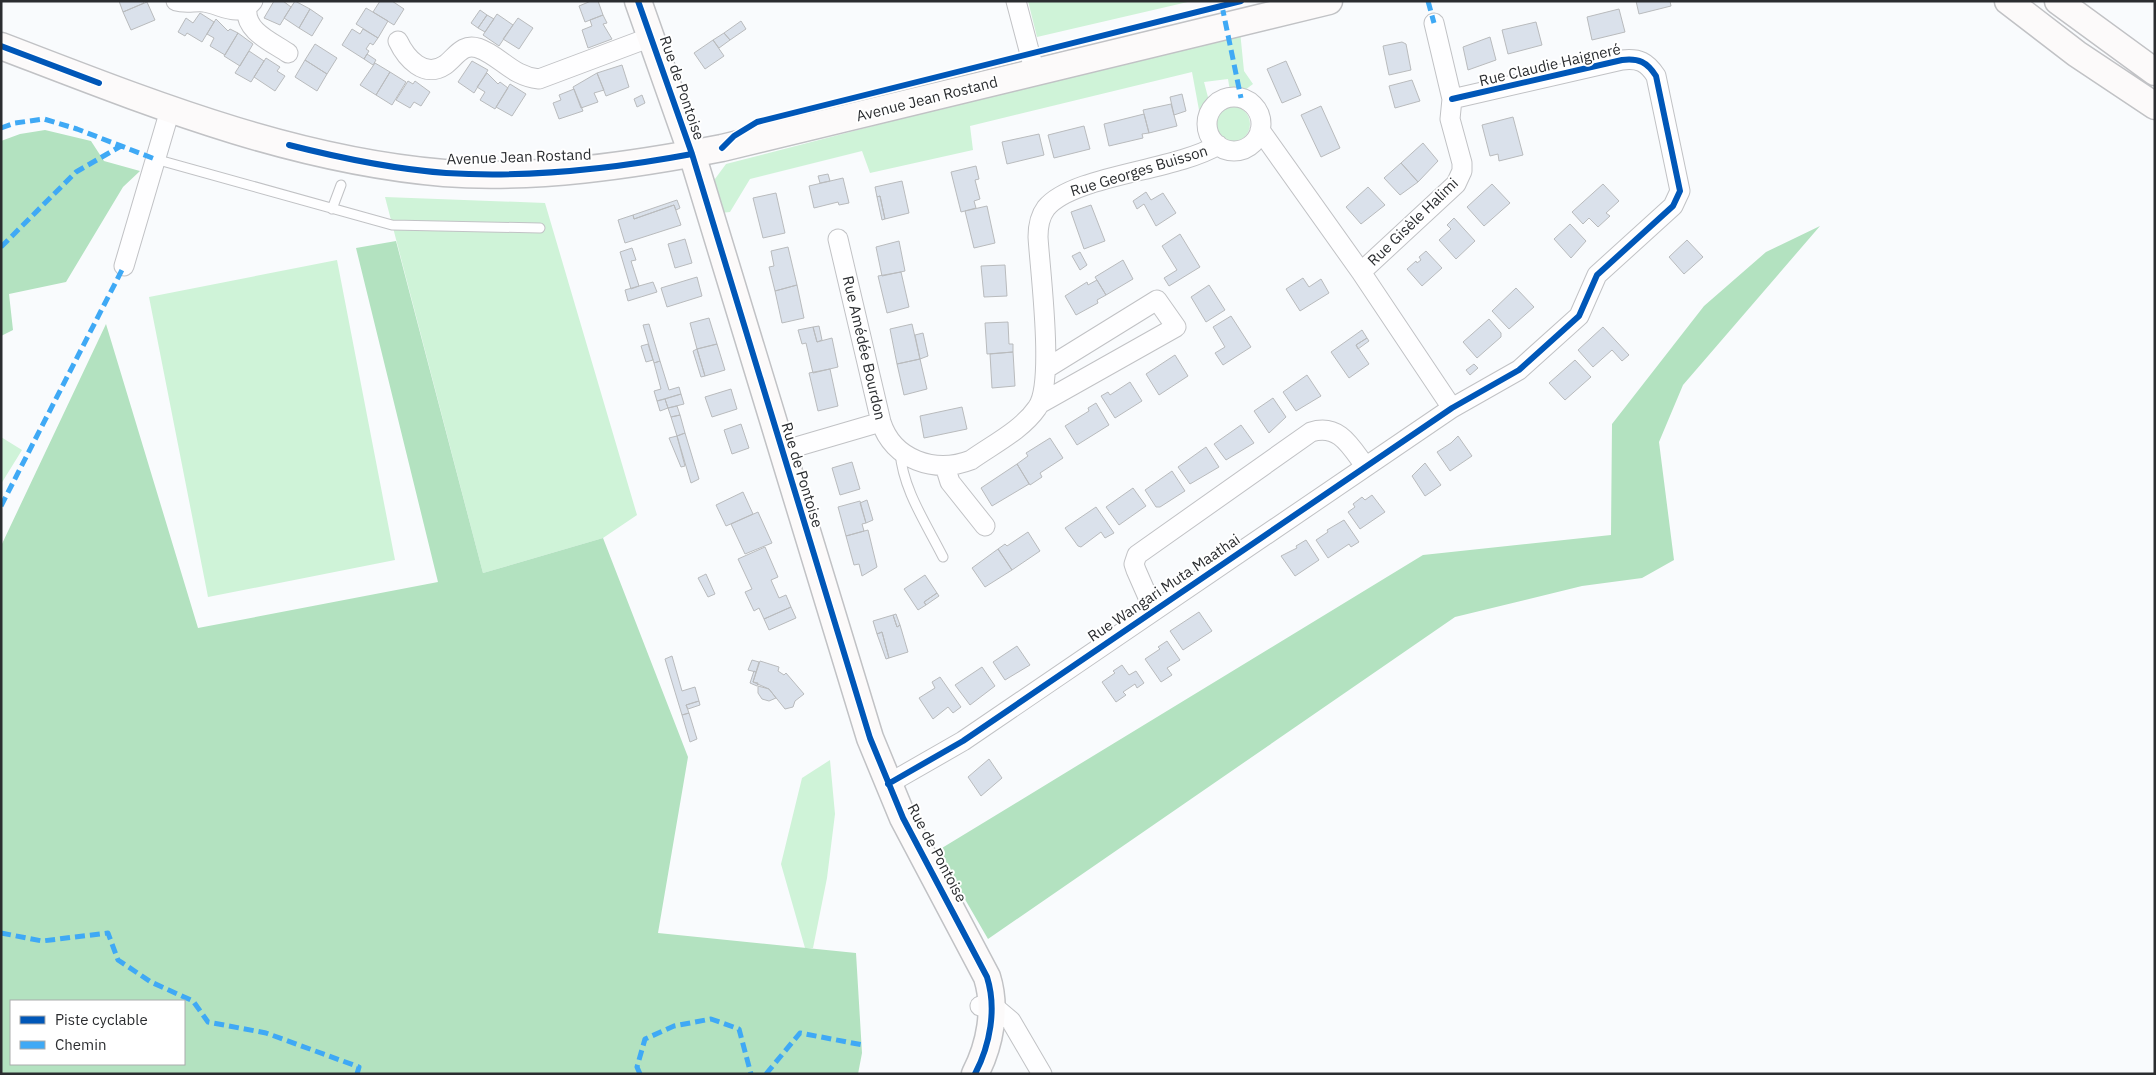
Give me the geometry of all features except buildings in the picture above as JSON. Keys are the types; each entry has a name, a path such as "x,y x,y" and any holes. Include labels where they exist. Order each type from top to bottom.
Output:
{"street":[{"path":"176,1 204,2 234,11 250,4"},
{"name":"Rue de Pontoise","path":"638,1 692,154 857,699 888,784 912,836 987,977 986,1007"},
{"path":"1016,1 1035,73"},
{"name":"Avenue Jean Rostand","path":"1,46 170,110 330,155 367,163 446,173 517,172 598,168 692,154 1329,1"},
{"path":"2008,1 2077,54 2155,106"},
{"path":"2058,1 2155,72"},
{"path":"250,4 248,19 254,30 288,53"},
{"name":"Rue Gisèle Halimi","path":"1361,272 1456,184 1460,177 1462,163 1450,119 1452,99 1434,23"},
{"path":"398,41 408,59 424,68 440,67 459,51 478,48 520,74 539,78 651,37"},
{"name":"Rue Claudie Haigneré","path":"1452,99 1622,60 1630,59 1644,62 1649,65 1656,76 1680,191 1673,206 1598,275 1579,316 1519,370 1452,408"},
{"name":"Rue Georges Buisson","path":"1226,98 1241,98 1254,106 1261,120 1260,130 1252,144 1243,149 1227,150 1218,145 1209,134 1207,119 1214,106 1226,98"},
{"path":"124,266 170,110"},
{"name":"Rue Georges Buisson","path":"1260,130 1361,272 1452,408"},
{"name":"Rue Georges Buisson","path":"1041,403 1047,368 1038,237 1041,218 1045,210 1057,198 1078,188 1172,164 1204,153 1218,145"},
{"name":"Rue Amédée Bourdon","path":"838,239 881,422 888,438 900,452"},
{"path":"900,452 928,464 945,466 971,460 1022,424 1041,403 1176,327 1157,300 1047,368"},
{"name":"Rue Wangari Muta Maathai","path":"888,784 957,745 1452,408"},
{"path":"782,451 881,422"},
{"name":"Rue Wangari Muta Maathai","path":"1154,611 1134,564 1137,555 1311,432 1324,429 1336,432 1342,436 1366,466"},
{"path":"945,466 950,482 985,526"},
{"path":"957,1074 986,1007"},
{"path":"974,1074 986,1047 986,1007"},
{"path":"986,1007 1005,1014 1011,1021 1042,1074"}],"lane":[{"path":"155,159 392,224 540,228"},
{"path":"332,209 341,184"},
{"path":"900,452 901,467 906,485 943,557"}],"green space":[{"path":"1028,1 1192,1 1037,37"},
{"path":"1240,31 1244,71 1253,84 1245,90 1230,91 1228,79 1204,82 1209,101 1199,110 1192,72 970,126 973,150 870,173 862,151 750,179 730,212 721,213 712,183 726,164"},
{"path":"1232,106 1244,112 1250,124 1244,136 1232,142 1220,136 1214,124 1220,112"},
{"path":"45,130 91,141 104,161 140,171 123,187 66,282 9,294 13,330 1,336 1,141 20,134"},
{"path":"385,197 545,203 637,515 603,538 483,573"},
{"path":"1820,226 1683,385 1659,442 1674,560 1642,578 1582,586 1455,617 988,939 937,851 1423,555 1611,535 1612,424 1704,306 1766,252"},
{"path":"396,241 483,573 603,538 688,757 658,933 856,953 862,1053 858,1074 1,1074 1,546 106,324 198,628 438,582 356,248"},
{"path":"337,260 395,560 208,597 149,297"},
{"path":"1,437 22,450 1,484"},
{"path":"830,760 835,814 827,878 813,948 805,948 781,864 802,778"}],"marked path":[{"path":"1428,1 1434,23"},
{"path":"1222,6 1241,98"},
{"path":"1,128 15,123 44,119 77,129 155,159"},
{"path":"1,247 76,172 121,146"},
{"path":"1,506 124,266"},
{"path":"1,933 42,941 108,933 118,960 151,982 193,1001 208,1022 266,1033 359,1067 357,1074"},
{"path":"640,1074 637,1067 645,1039 674,1026 711,1019 739,1029 751,1074"},
{"path":"766,1074 800,1033 863,1045"}],"cycle path":[{"path":"638,1 692,154 870,738 903,818 987,977 992,1014 985,1051 975,1074"},
{"path":"722,148 734,136 757,122 1241,1"},
{"path":"1,46 99,83"},
{"path":"888,784 963,741 1452,408 1519,370 1579,316 1597,275 1673,206 1680,191 1656,76 1646,64 1638,60 1622,60 1452,99"},
{"path":"289,145 386,166 446,173 477,174 569,171 631,164 692,154"}]}
